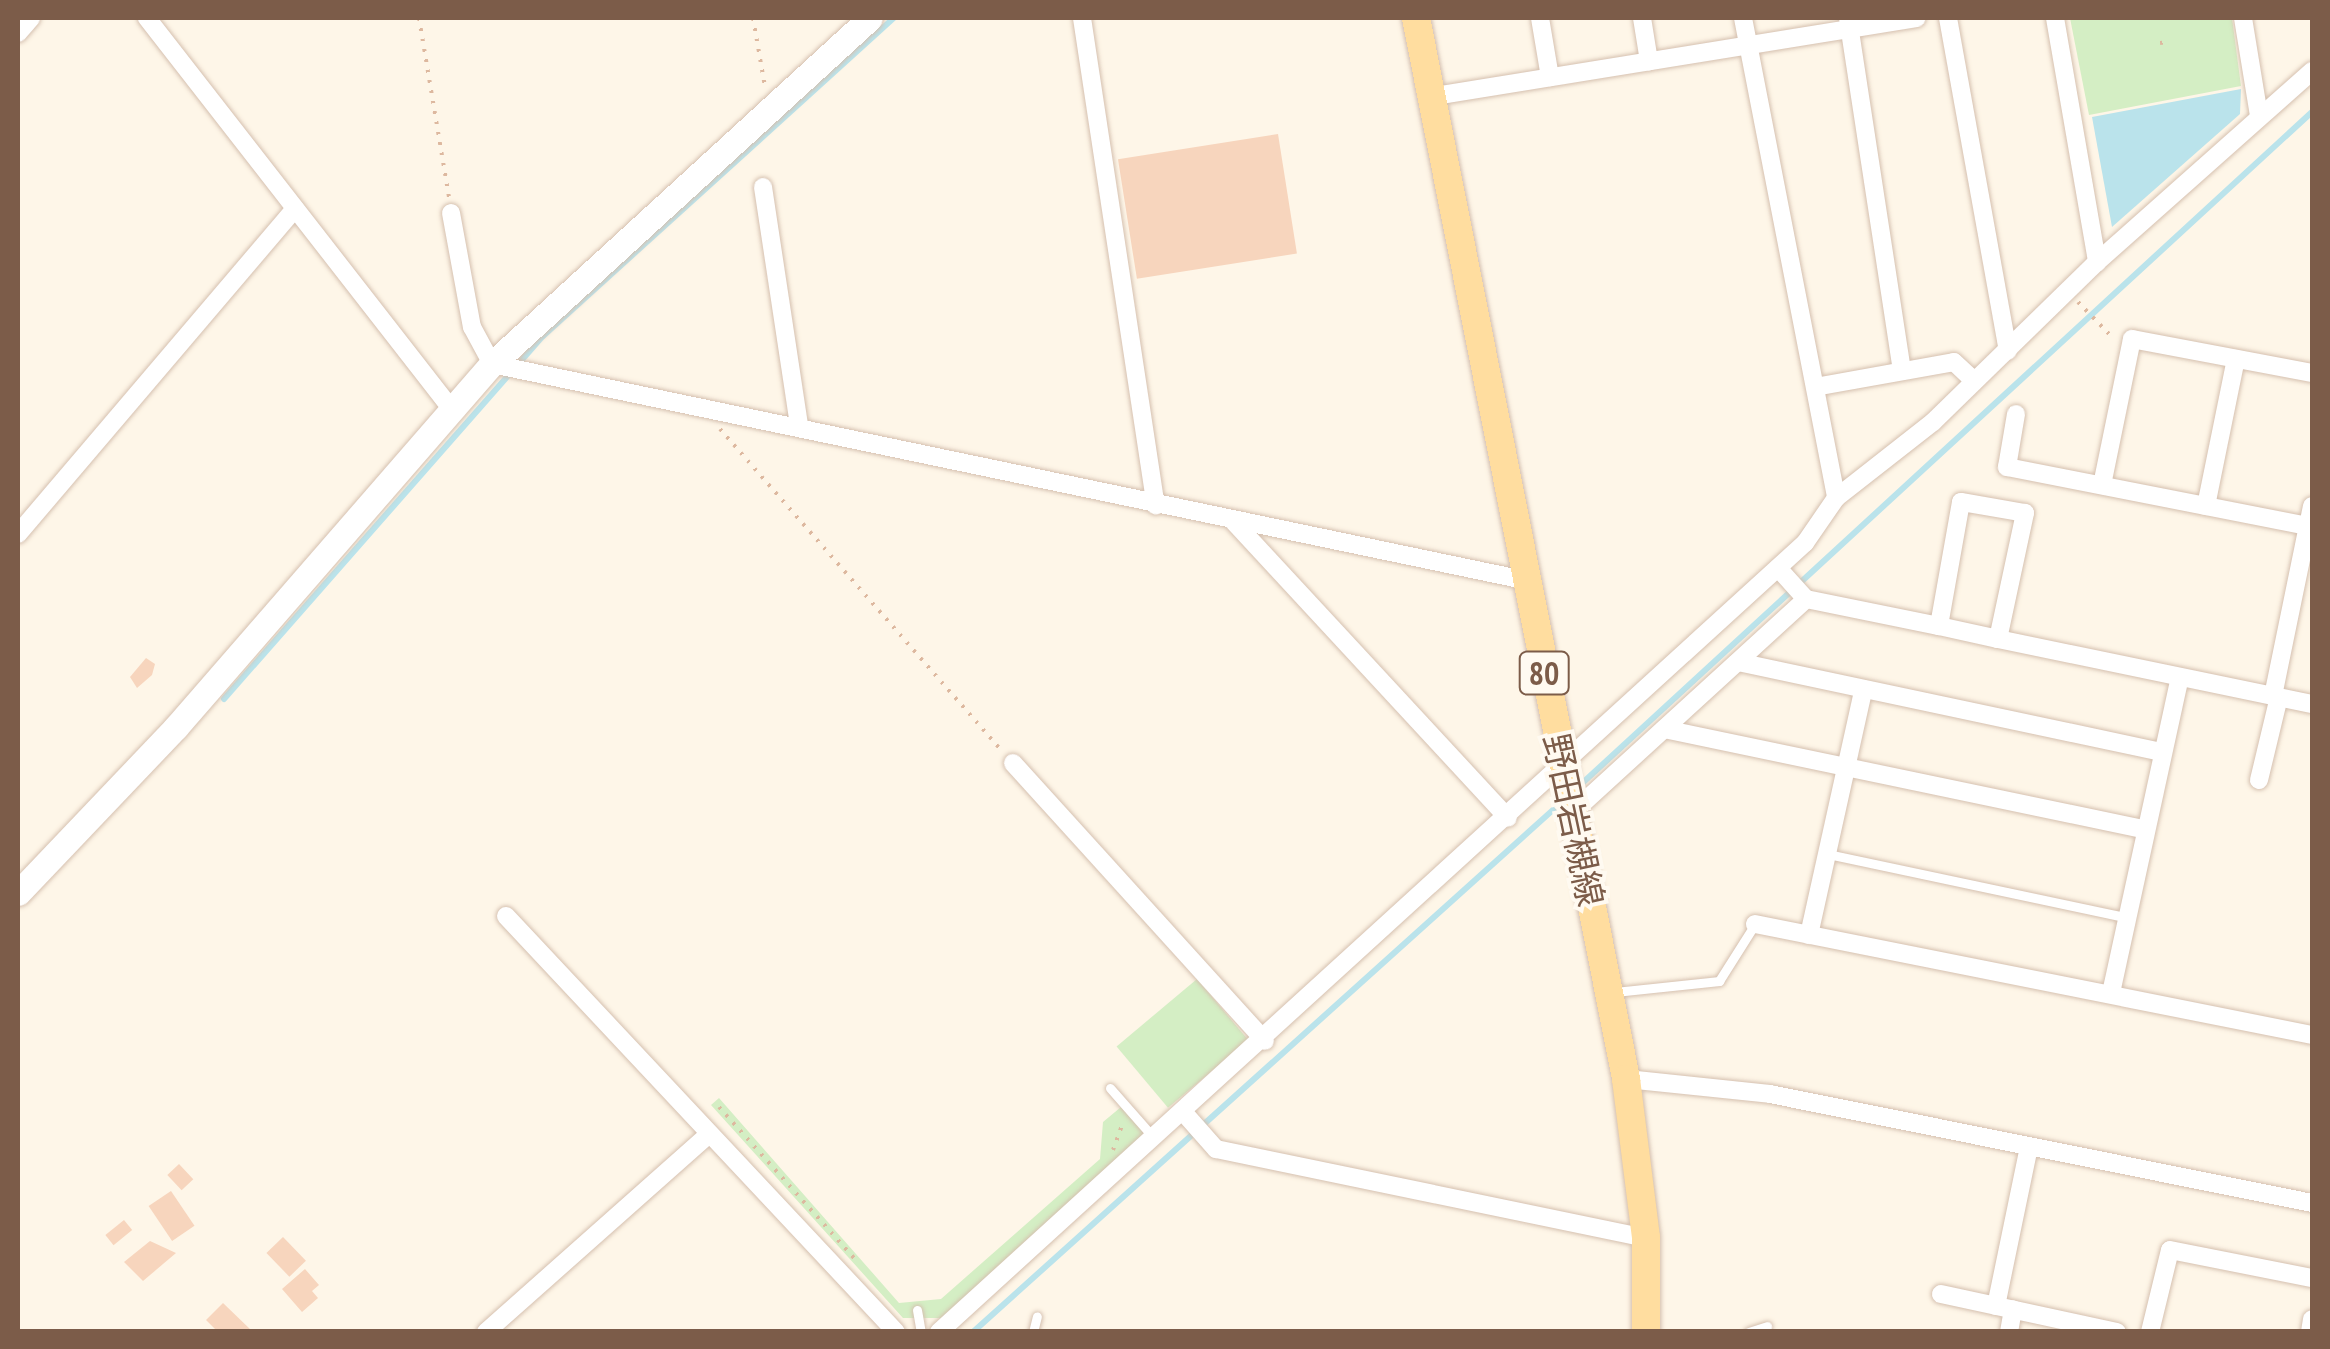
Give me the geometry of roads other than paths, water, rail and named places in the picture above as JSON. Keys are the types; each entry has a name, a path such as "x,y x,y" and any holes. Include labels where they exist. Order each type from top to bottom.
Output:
{"main road":[{"name":"野田岩槻線","path":"1416,18 1524,580 1626,1079 1646,1238 1646,1332"}],"street":[{"path":"18,33 31,18"},
{"path":"148,18 451,408"},
{"path":"18,893 176,727 451,408 870,18"},
{"path":"1082,18 1156,505"},
{"path":"1540,18 1550,77"},
{"path":"1642,18 1649,61"},
{"path":"1743,18 1752,44 1836,498"},
{"path":"1429,97 1752,44 1849,23 1917,18"},
{"path":"1948,18 2008,351"},
{"path":"2055,18 2097,262"},
{"path":"2243,18 2259,116"},
{"path":"1849,23 1902,370"},
{"path":"940,1332 1185,1114 1806,543 1836,498 1933,422 1972,379 2008,351 2097,262 2312,71"},
{"path":"763,188 798,426"},
{"path":"18,534 294,208"},
{"path":"451,212 472,327 497,363 697,403 1234,522 1524,580"},
{"path":"2102,486 2132,339 2312,373"},
{"path":"2206,506 2236,359"},
{"path":"1816,387 1954,362 1972,379"},
{"path":"2016,414 2006,467 2310,526"},
{"path":"1938,626 1961,502 2024,513 1998,638"},
{"path":"2259,780 2312,506"},
{"path":"1234,522 1508,818"},
{"path":"1778,568 1806,599 2312,704"},
{"path":"1573,812 1806,599"},
{"path":"1738,662 1863,692 2164,752"},
{"path":"2111,993 2180,676"},
{"path":"1810,935 1863,692"},
{"path":"1664,729 2146,830"},
{"path":"1013,763 1265,1040"},
{"path":"506,916 896,1332"},
{"path":"1756,924 2312,1035"},
{"path":"1626,1079 1770,1094 2312,1204"},
{"path":"1185,1114 1216,1149 1646,1238"},
{"path":"486,1332 709,1134"},
{"path":"2009,1332 2004,1308 2028,1147"},
{"path":"2150,1332 2170,1250 2312,1278"},
{"path":"1941,1294 2117,1332"},
{"path":"2310,1332 2312,1320"}],"lane":[{"path":"1828,854 2128,918"},
{"path":"1609,993 1719,981 1756,924"},
{"path":"1110,1088 1156,1140"},
{"path":"917,1310 921,1332"},
{"path":"1033,1332 1037,1316"},
{"path":"1749,1332 1767,1326"}],"water":[{"path":"2241,89 2240,114 2112,227 2092,117"}],"waterway":[{"path":"224,699 543,336 894,18"},
{"path":"1577,788 2312,112"},
{"path":"973,1332 1564,800"}]}
